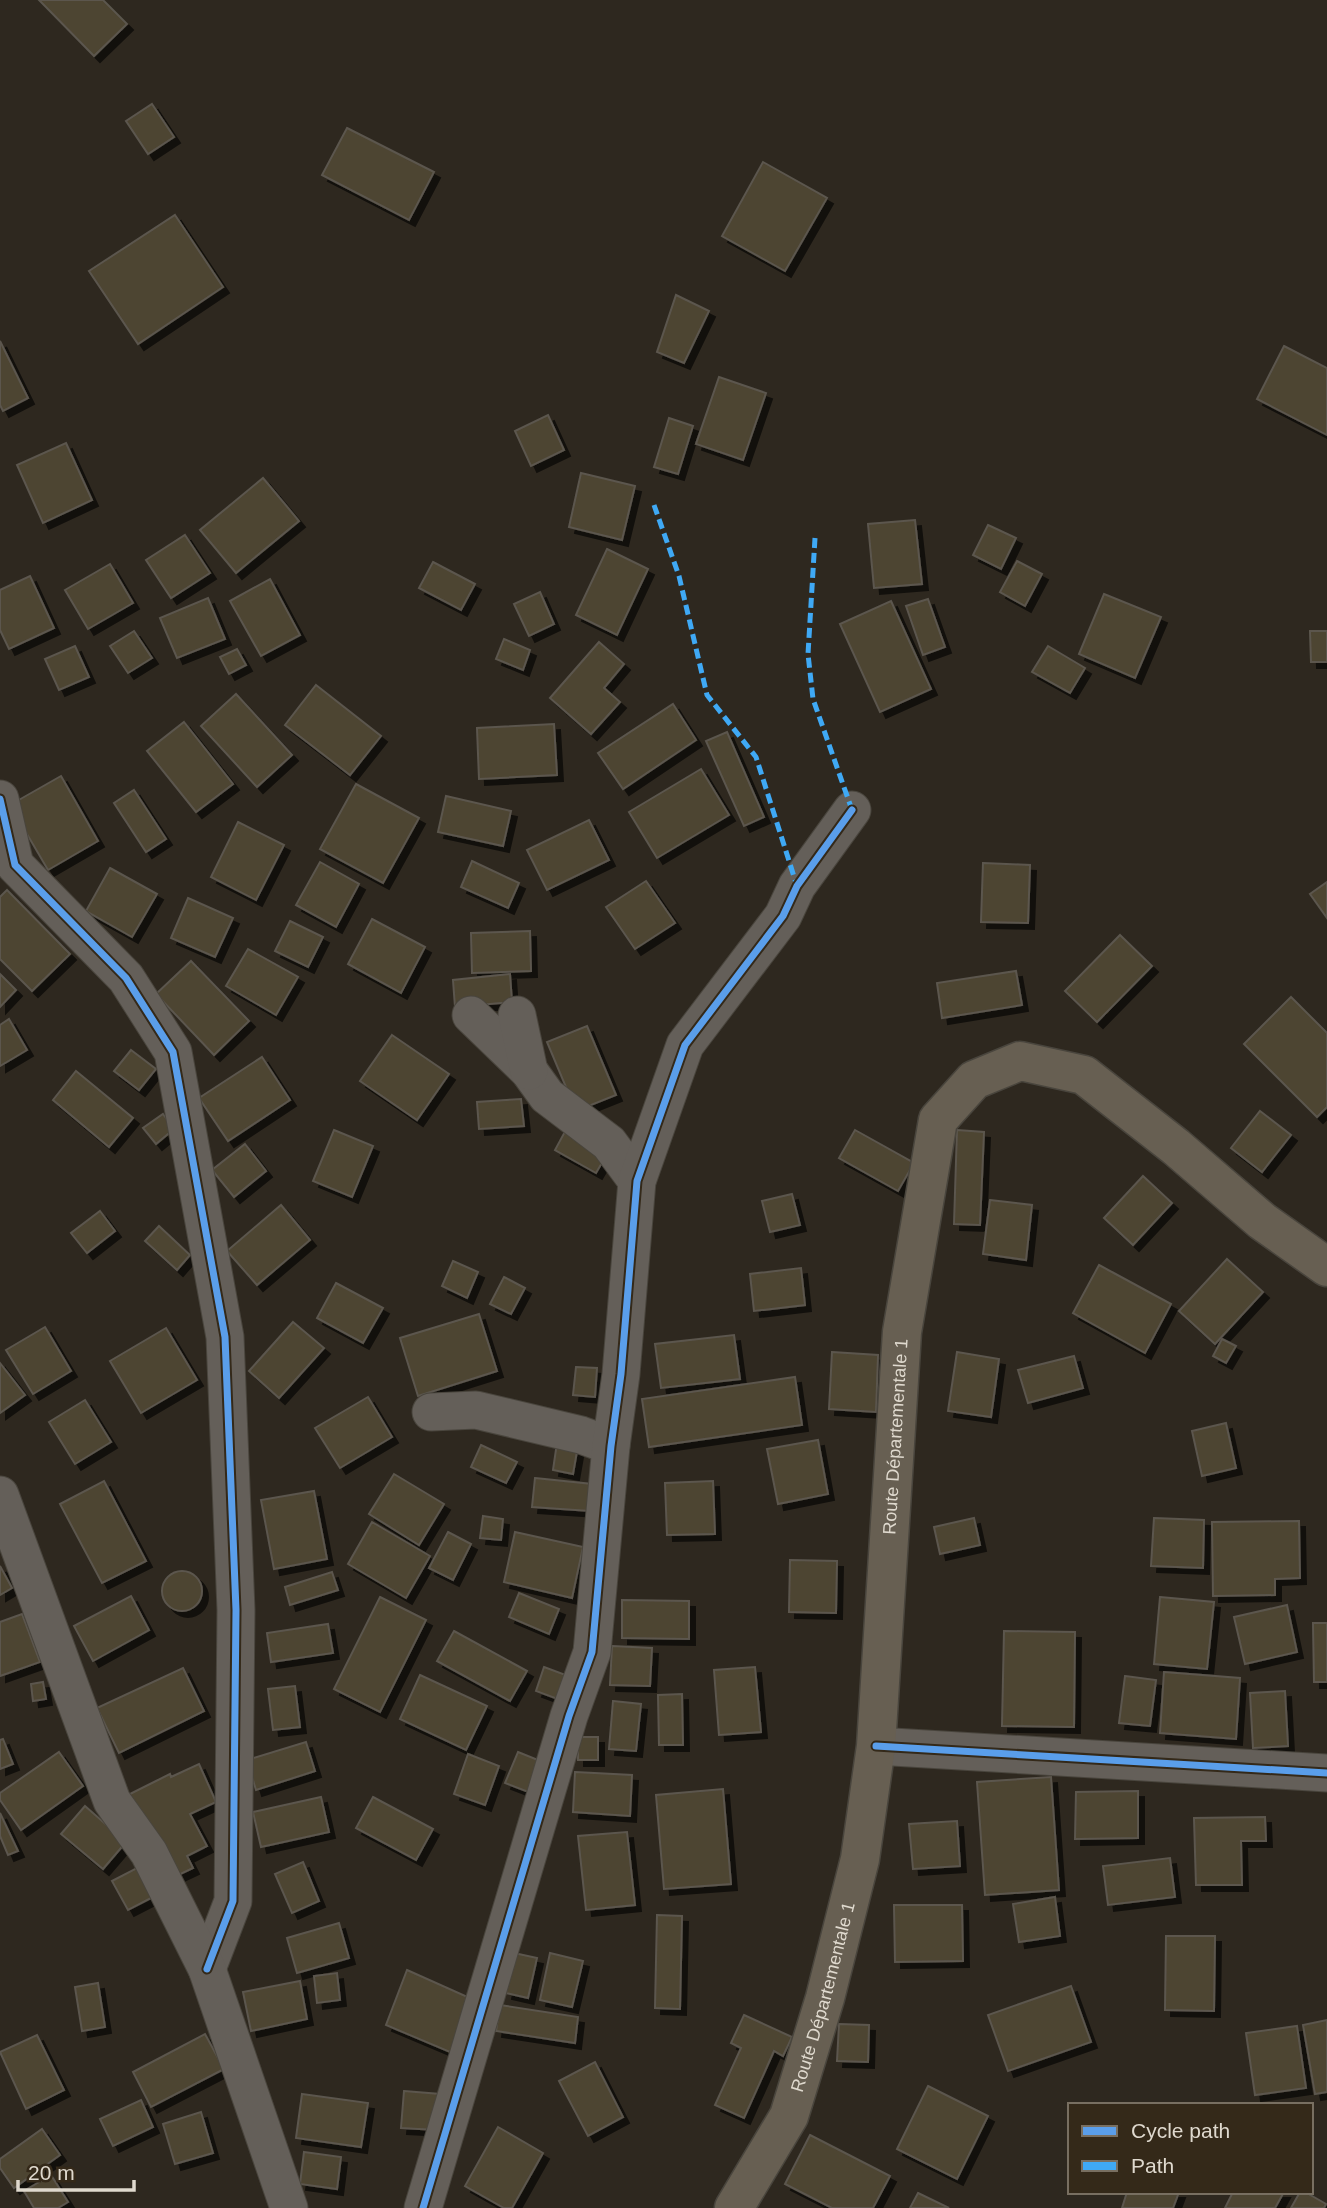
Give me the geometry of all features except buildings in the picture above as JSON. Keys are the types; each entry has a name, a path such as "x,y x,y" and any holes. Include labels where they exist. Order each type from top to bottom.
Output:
{"main road":[{"name":"Route Départementale 1","path":"734,2208 789,2116 825,1998 860,1859 876,1746 902,1332 938,1120 974,1080 1020,1061 1084,1074 1176,1147 1262,1221 1327,1267"}],"street":[{"path":"0,799 15,865 126,978 173,1052 225,1337 236,1611 233,1901 207,1969"},
{"path":"423,2208 565,1729 592,1652 611,1446 621,1374 637,1181 685,1045 783,916 797,886 852,810"},
{"path":"471,1015 529,1071 547,1096 609,1143 637,1181"},
{"path":"517,1015 529,1071"},
{"path":"431,1412 476,1410 581,1435 611,1446"},
{"path":"0,1495 113,1801 149,1853 207,1969 289,2208"},
{"path":"876,1746 1327,1773"}],"marked path":[{"path":"654,505 679,576 707,695 756,757 797,886"},
{"path":"815,538 808,654 813,699 852,810"}],"cycle path":[{"path":"0,799 15,865 126,978 173,1052 225,1337 236,1610 233,1901 207,1969"},
{"path":"423,2208 569,1716 592,1652 611,1446 621,1374 637,1181 685,1045 783,916 797,886 852,810"},
{"path":"876,1746 1327,1773"}]}
